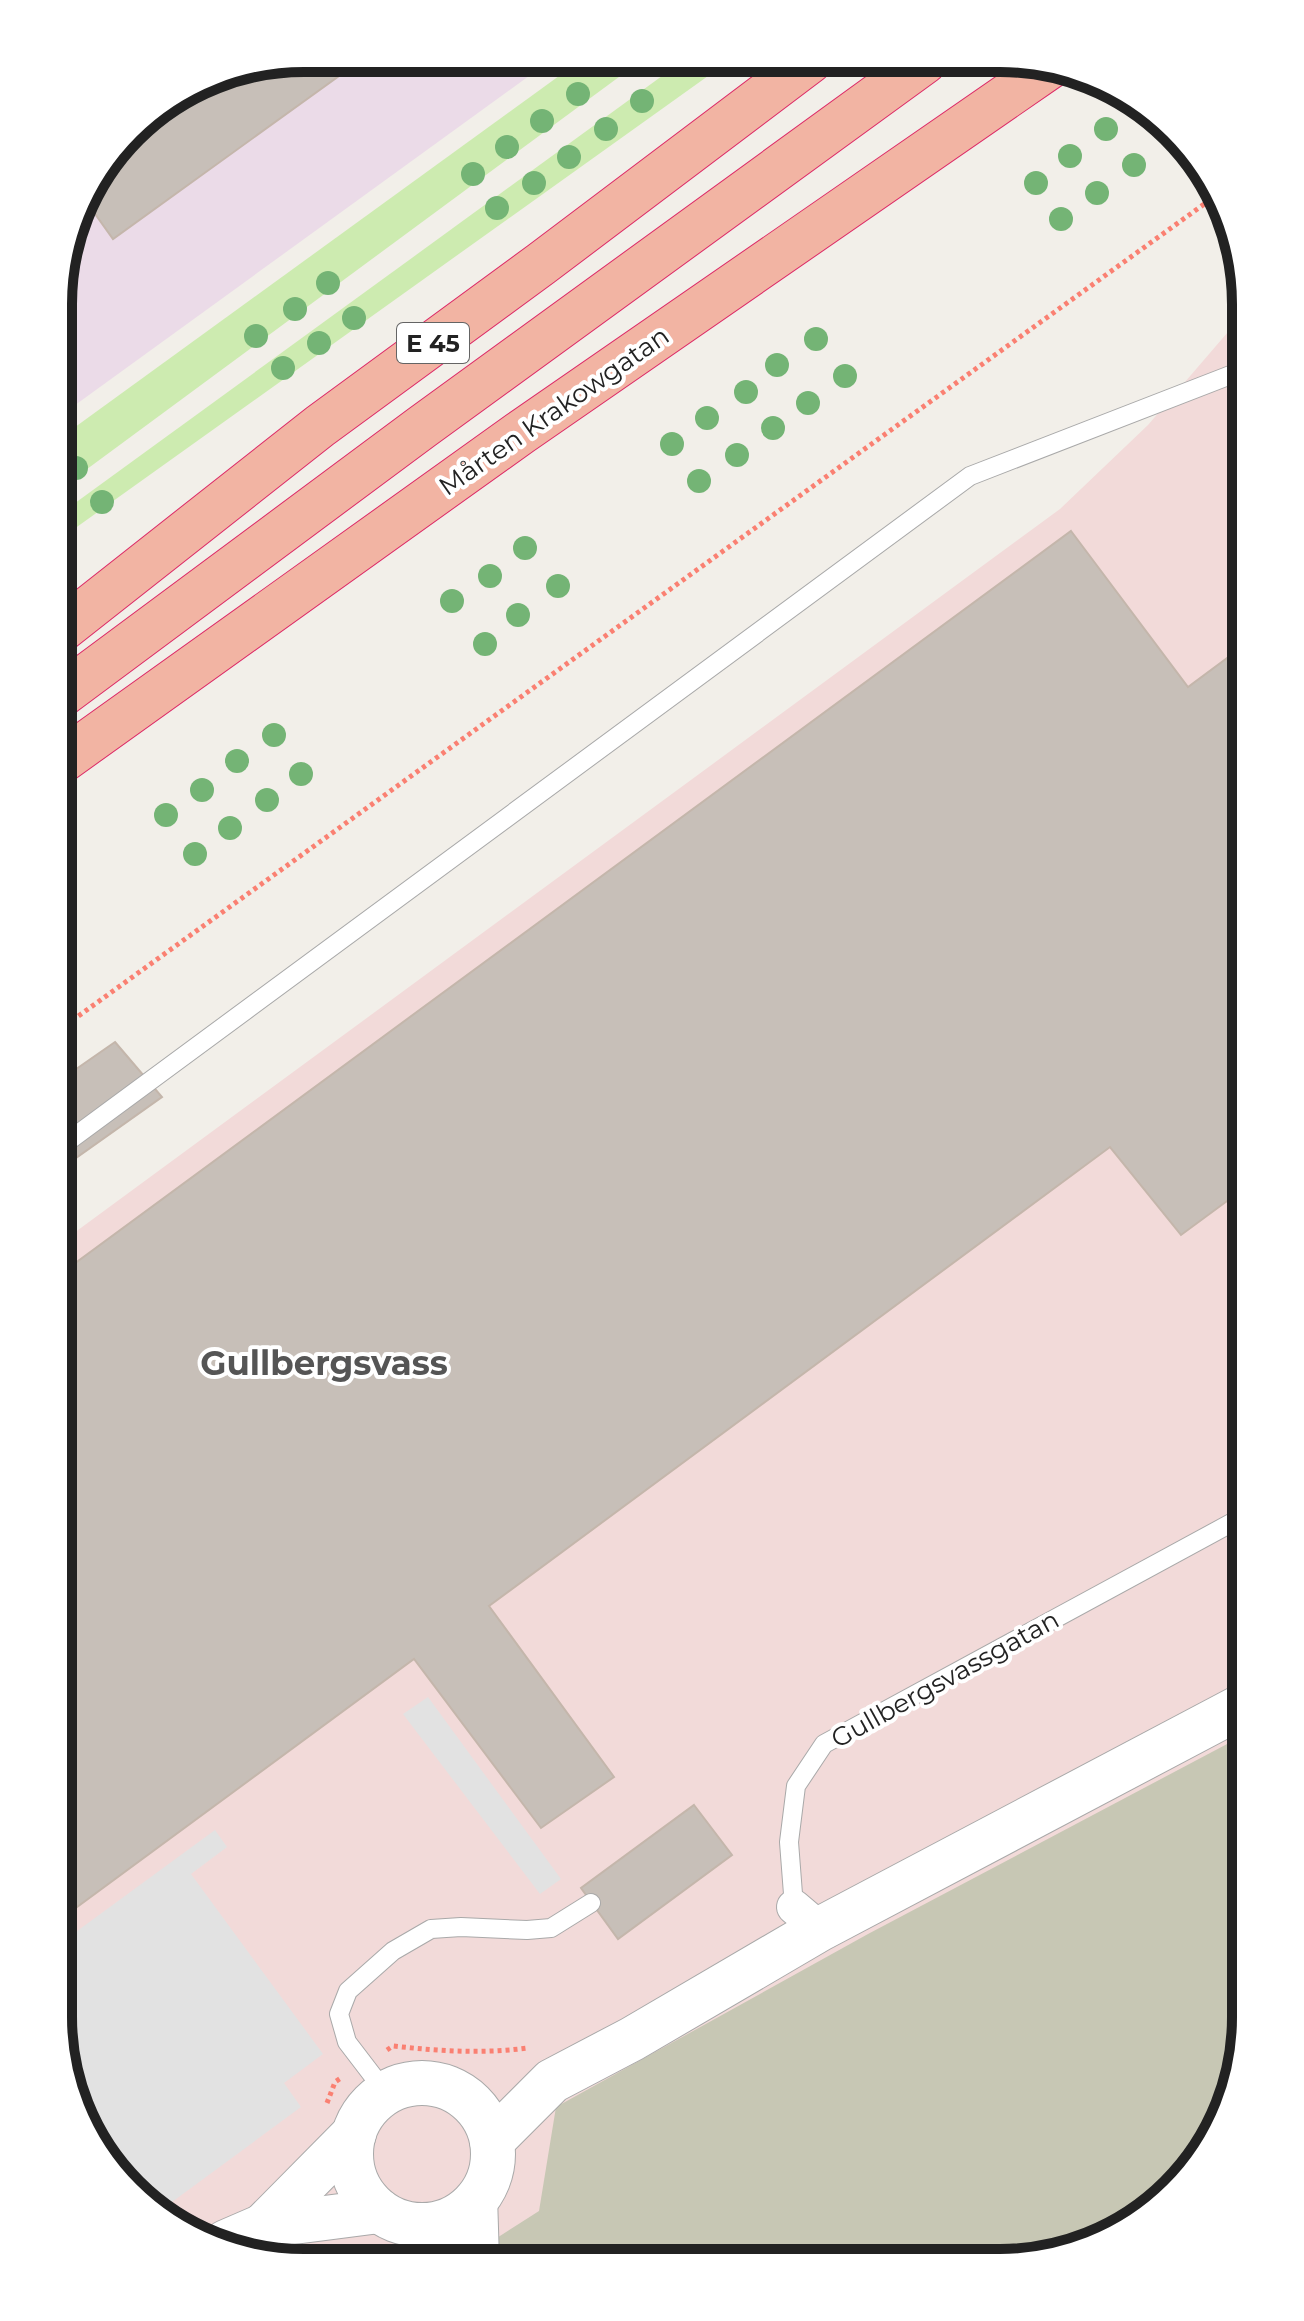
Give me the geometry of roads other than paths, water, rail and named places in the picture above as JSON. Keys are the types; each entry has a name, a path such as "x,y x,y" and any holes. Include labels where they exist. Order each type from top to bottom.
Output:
{"highway":[{"name":"E 45","path":"72,622 320,426 795,72"},
{"path":"72,687 422,427 910,72"},
{"name":"Mårten Krakowgatan","path":"72,753 533,424 1038,75"},
{"path":"72,763 100,733"}],"street":[{"path":"245,2234 339,2124 366,2111 374,2078 451,2089 632,2039 807,1918 1232,1711"},
{"path":"492,2141 543,2064"},
{"path":"339,2124 351,2151 354,2177 363,2195 379,2211 399,2222 432,2225 464,2212 480,2196 490,2175 492,2141 477,2109 451,2089"},
{"path":"480,2196 482,2249"},
{"path":"245,2234 379,2211"},
{"path":"421,2225 455,2249"}],"lane":[{"path":"72,1138 970,476 1232,374"},
{"name":"Gullbergsvassgatan","path":"807,1918 789,1842 796,1786 824,1744 1232,1523"},
{"path":"374,2078 347,2042 339,2014 348,1991 393,1951 431,1929 551,1928 591,1903"}],"district":[{"name":"Gullbergsvass","path":"324,1363"}]}
